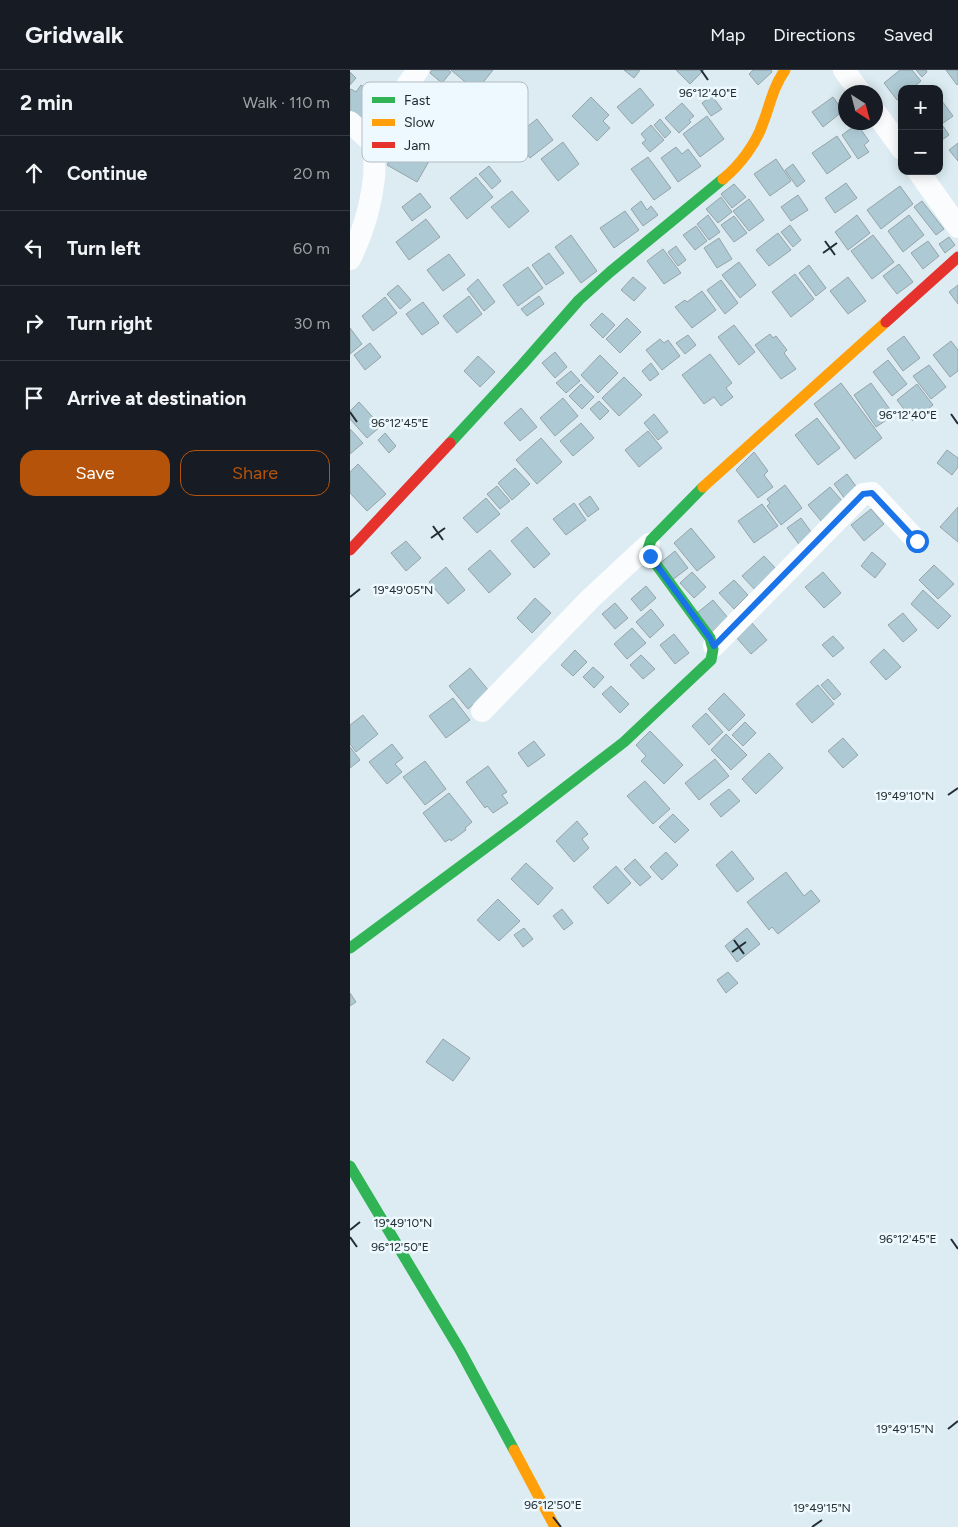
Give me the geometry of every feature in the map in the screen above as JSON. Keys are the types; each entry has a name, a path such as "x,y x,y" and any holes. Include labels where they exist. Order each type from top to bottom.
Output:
{"street":[{"path":"410,82 418,70"},
{"path":"350,550 522,365 579,300 610,272 727,176 759,133 771,93 777,81 786,70"},
{"path":"844,70 855,85"},
{"path":"350,122 362,133"},
{"path":"883,124 898,144"},
{"path":"350,259 357,244 368,209 374,180 375,162"},
{"path":"921,175 958,227"},
{"path":"482,710 705,485 958,256"},
{"path":"714,646 863,494 872,493 917,541"},
{"path":"350,948 519,823 624,742 711,660 714,646 710,638 650,556 648,544"},
{"path":"350,1166 460,1350 555,1527"}],"building":[{"path":"432,70 448,70 451,72 443,82 430,73"},
{"path":"451,70 493,70 483,82 465,82"},
{"path":"624,70 640,70 634,78"},
{"path":"676,70 704,70 690,84"},
{"path":"753,70 771,70 772,72 758,85 749,74"},
{"path":"900,70 912,70 921,81 916,85 898,85 897,100 884,83"},
{"path":"916,70 926,70 927,72 922,77"},
{"path":"946,70 958,70 957,85"},
{"path":"350,72 356,78 350,85"},
{"path":"362,86 362,124 360,127 350,120 350,90 356,92"},
{"path":"640,88 654,105 632,124 617,107"},
{"path":"712,96 722,109 711,116 702,103"},
{"path":"591,97 609,115 603,121 610,128 597,141 572,116"},
{"path":"833,97 838,104 838,115 823,127 812,112"},
{"path":"943,102 953,116 943,123"},
{"path":"682,103 694,116 689,120 691,122 679,133 665,118"},
{"path":"707,116 724,139 700,157 683,134"},
{"path":"537,119 553,140 530,158 528,155 528,126"},
{"path":"660,119 671,132 665,138 654,125"},
{"path":"651,125 664,140 650,152 642,143 646,140 641,134"},
{"path":"943,126 949,135 943,139"},
{"path":"849,130 861,130 869,141 864,145 869,152 858,159 842,135"},
{"path":"837,136 851,157 827,174 812,153"},
{"path":"563,142 579,164 558,181 541,159"},
{"path":"958,143 958,161 949,150"},
{"path":"676,147 682,154 688,149 701,166 678,182 661,158"},
{"path":"648,157 671,188 654,200 631,169"},
{"path":"776,159 791,181 770,196 754,174"},
{"path":"389,162 429,162 417,182 387,165"},
{"path":"793,164 805,181 797,187 785,170"},
{"path":"489,166 501,181 492,189 479,174"},
{"path":"476,177 493,197 467,219 450,198"},
{"path":"846,183 857,198 835,213 825,198"},
{"path":"734,184 746,197 732,208 721,194"},
{"path":"900,186 913,204 881,229 867,210"},
{"path":"512,191 529,211 509,228 491,207"},
{"path":"420,193 431,207 412,221 402,207"},
{"path":"798,195 808,210 791,221 781,207"},
{"path":"721,197 732,212 718,223 706,209"},
{"path":"749,199 764,220 749,231 733,211"},
{"path":"641,201 647,210 651,206 658,215 643,226 631,209"},
{"path":"922,201 944,229 936,235 914,207"},
{"path":"625,211 639,230 614,248 600,228"},
{"path":"708,215 720,232 709,240 697,224"},
{"path":"857,215 870,233 848,250 835,232"},
{"path":"909,215 924,235 903,252 888,231"},
{"path":"734,216 747,233 734,242 721,225"},
{"path":"426,219 440,237 409,260 396,242"},
{"path":"790,225 801,240 793,247 781,232"},
{"path":"696,226 707,241 695,250 683,235"},
{"path":"778,233 791,250 769,266 756,250"},
{"path":"571,235 597,271 581,283 555,247"},
{"path":"873,235 894,262 872,279 851,251"},
{"path":"949,237 955,245 945,253 939,244"},
{"path":"719,238 732,259 717,268 704,248"},
{"path":"928,241 939,256 923,269 911,253"},
{"path":"676,246 686,260 678,266 668,252"},
{"path":"663,249 681,273 664,284 647,261"},
{"path":"549,253 564,273 546,285 532,265"},
{"path":"449,254 465,275 443,291 427,270"},
{"path":"739,262 756,285 740,298 722,275"},
{"path":"899,264 913,282 897,294 883,276"},
{"path":"809,265 826,288 816,296 799,273"},
{"path":"528,267 543,288 518,306 503,285"},
{"path":"795,274 814,299 791,317 772,292"},
{"path":"633,277 646,288 634,301 621,290"},
{"path":"848,277 866,301 848,314 830,291"},
{"path":"478,279 495,302 484,311 467,289"},
{"path":"721,280 738,303 725,314 707,290"},
{"path":"398,285 411,300 400,309 387,294"},
{"path":"958,285 958,304 949,292"},
{"path":"702,291 716,310 692,328 675,307 685,300 687,302"},
{"path":"469,296 482,314 457,333 443,316"},
{"path":"539,296 544,304 527,316 521,309"},
{"path":"385,297 397,313 373,331 362,316"},
{"path":"423,302 439,323 422,335 406,314"},
{"path":"602,313 615,325 603,338 590,325"},
{"path":"627,318 641,332 620,353 606,339"},
{"path":"734,325 755,352 739,365 718,337"},
{"path":"350,328 362,344 350,354"},
{"path":"770,334 773,338 776,336 787,350 784,353 796,369 781,379 755,345"},
{"path":"688,335 696,345 685,354 676,343"},
{"path":"904,336 920,358 903,371 887,349"},
{"path":"660,339 664,343 668,340 680,356 662,370 646,350"},
{"path":"951,341 958,350 958,371 950,377 933,355"},
{"path":"370,343 381,357 365,370 354,355"},
{"path":"555,352 567,367 555,378 542,363"},
{"path":"710,354 732,383 726,388 733,397 721,406 714,397 704,404 682,375"},
{"path":"600,355 618,373 598,393 581,375"},
{"path":"478,356 495,372 480,387 464,371"},
{"path":"888,360 907,384 892,396 873,372"},
{"path":"651,363 659,374 650,381 642,371"},
{"path":"929,365 946,387 931,399 913,376"},
{"path":"571,371 580,381 566,393 556,383"},
{"path":"624,377 642,395 619,416 602,398"},
{"path":"841,383 882,438 855,459 814,404"},
{"path":"871,383 894,415 876,427 854,395"},
{"path":"581,384 594,397 582,409 569,396"},
{"path":"917,384 933,405 913,421 897,400"},
{"path":"563,398 578,416 555,436 540,418"},
{"path":"599,401 609,411 600,420 590,409"},
{"path":"359,402 381,426 367,438 350,419 350,411"},
{"path":"521,408 537,427 520,441 504,423"},
{"path":"654,414 668,432 658,440 644,423"},
{"path":"817,418 840,448 818,465 795,435"},
{"path":"581,423 594,438 573,456 560,441"},
{"path":"350,429 363,443 350,454"},
{"path":"648,431 662,448 639,467 625,450"},
{"path":"385,433 396,446 389,453 378,440"},
{"path":"541,438 562,462 537,484 516,460"},
{"path":"947,450 958,458 958,467 952,475 937,463"},
{"path":"754,452 768,471 764,475 773,487 758,498 736,470"},
{"path":"358,464 386,494 367,511 350,493 350,472"},
{"path":"515,468 530,484 512,500 498,483"},
{"path":"847,474 858,489 845,499 834,484"},
{"path":"785,485 802,508 781,525 767,506 770,503 767,499"},
{"path":"497,486 510,501 500,509 487,494"},
{"path":"830,487 844,503 822,522 808,505"},
{"path":"590,496 599,509 588,517 579,504"},
{"path":"486,498 500,514 477,533 463,518"},
{"path":"574,503 586,520 566,535 553,519"},
{"path":"762,504 778,526 754,543 738,521"},
{"path":"958,507 958,542 940,527"},
{"path":"871,509 884,524 864,541 851,525"},
{"path":"801,518 814,536 801,547 787,528"},
{"path":"527,527 550,554 534,568 511,541"},
{"path":"691,528 715,557 697,571 674,543"},
{"path":"406,541 421,558 406,571 391,553"},
{"path":"490,550 511,574 489,593 468,569"},
{"path":"675,551 688,568 671,581 659,564"},
{"path":"872,552 886,564 875,578 861,566"},
{"path":"764,556 779,572 758,593 742,576"},
{"path":"934,565 954,584 938,599 919,580"},
{"path":"446,567 465,590 448,604 429,582"},
{"path":"692,572 706,587 694,598 680,583"},
{"path":"823,572 841,593 824,608 805,587"},
{"path":"734,580 748,595 734,609 719,593"},
{"path":"646,586 656,598 641,611 631,599"},
{"path":"923,590 951,616 938,629 911,604"},
{"path":"535,598 551,613 532,633 517,618"},
{"path":"713,600 728,618 712,632 697,613"},
{"path":"615,603 628,618 615,629 602,614"},
{"path":"651,609 664,625 650,638 636,622"},
{"path":"903,613 917,630 903,642 888,625"},
{"path":"751,622 767,640 751,654 735,636"},
{"path":"632,628 646,643 627,659 614,644"},
{"path":"674,634 689,653 675,664 660,645"},
{"path":"833,636 844,648 833,657 822,645"},
{"path":"884,649 901,667 886,680 870,662"},
{"path":"575,650 587,662 573,676 561,665"},
{"path":"641,655 655,669 643,679 630,665"},
{"path":"593,667 604,677 594,688 583,677"},
{"path":"470,668 489,691 468,709 449,686"},
{"path":"828,679 841,694 834,700 821,685"},
{"path":"818,685 834,704 812,723 796,704"},
{"path":"611,686 629,704 620,713 602,694"},
{"path":"724,693 745,715 729,731 708,709"},
{"path":"453,698 470,720 446,738 429,716"},
{"path":"706,713 723,732 709,745 692,726"},
{"path":"363,715 378,734 356,752 350,744 350,725"},
{"path":"745,722 756,733 743,746 732,735"},
{"path":"650,731 683,765 664,784 641,761 646,756 636,745"},
{"path":"726,734 747,755 731,770 711,750"},
{"path":"843,738 858,755 843,768 828,751"},
{"path":"534,741 545,755 528,767 518,753"},
{"path":"392,744 403,758 395,764 402,772 387,784 369,762"},
{"path":"350,747 360,760 350,768"},
{"path":"769,753 783,768 756,794 742,779"},
{"path":"715,759 729,776 699,800 685,783"},
{"path":"425,761 446,789 425,805 403,777"},
{"path":"488,766 507,792 502,795 508,803 493,813 487,806 485,808 466,782"},
{"path":"645,781 670,809 653,824 627,796"},
{"path":"729,789 740,801 721,817 710,804"},
{"path":"449,793 472,822 465,828 466,830 451,841 450,839 445,842 423,813"},
{"path":"673,814 689,830 675,843 659,827"},
{"path":"577,821 588,834 582,839 589,848 574,862 556,841"},
{"path":"732,851 754,879 737,892 716,865"},
{"path":"666,852 678,865 662,880 650,867"},
{"path":"635,859 651,877 640,886 624,869"},
{"path":"526,863 553,888 538,905 511,879"},
{"path":"616,866 631,883 608,904 593,887"},
{"path":"786,872 804,896 811,890 820,901 778,934 772,927 769,930 747,902"},
{"path":"498,899 520,921 499,941 477,920"},
{"path":"562,909 573,923 564,930 553,916"},
{"path":"524,928 533,939 523,947 514,935"},
{"path":"747,928 760,944 737,962 725,946"},
{"path":"728,972 738,983 726,993 717,980"},
{"path":"350,993 356,1002 350,1006"},
{"path":"443,1039 470,1058 453,1081 426,1062"}],"traffic: fast":[{"path":"450,443 579,300 723,179"},
{"path":"350,948 519,823 624,742 711,660 713,649 710,638 650,556 648,549 651,540 703,487"},
{"path":"350,1166 460,1350 514,1450"}],"traffic: slow":[{"path":"723,179 741,161 756,139 775,89 785,70"},
{"path":"703,487 886,322"},
{"path":"514,1450 555,1527"}],"traffic: jam":[{"path":"886,322 958,257"},
{"path":"350,550 450,443"}],"route":[{"path":"650,556 714,646 863,494 872,493 917,541"}]}
